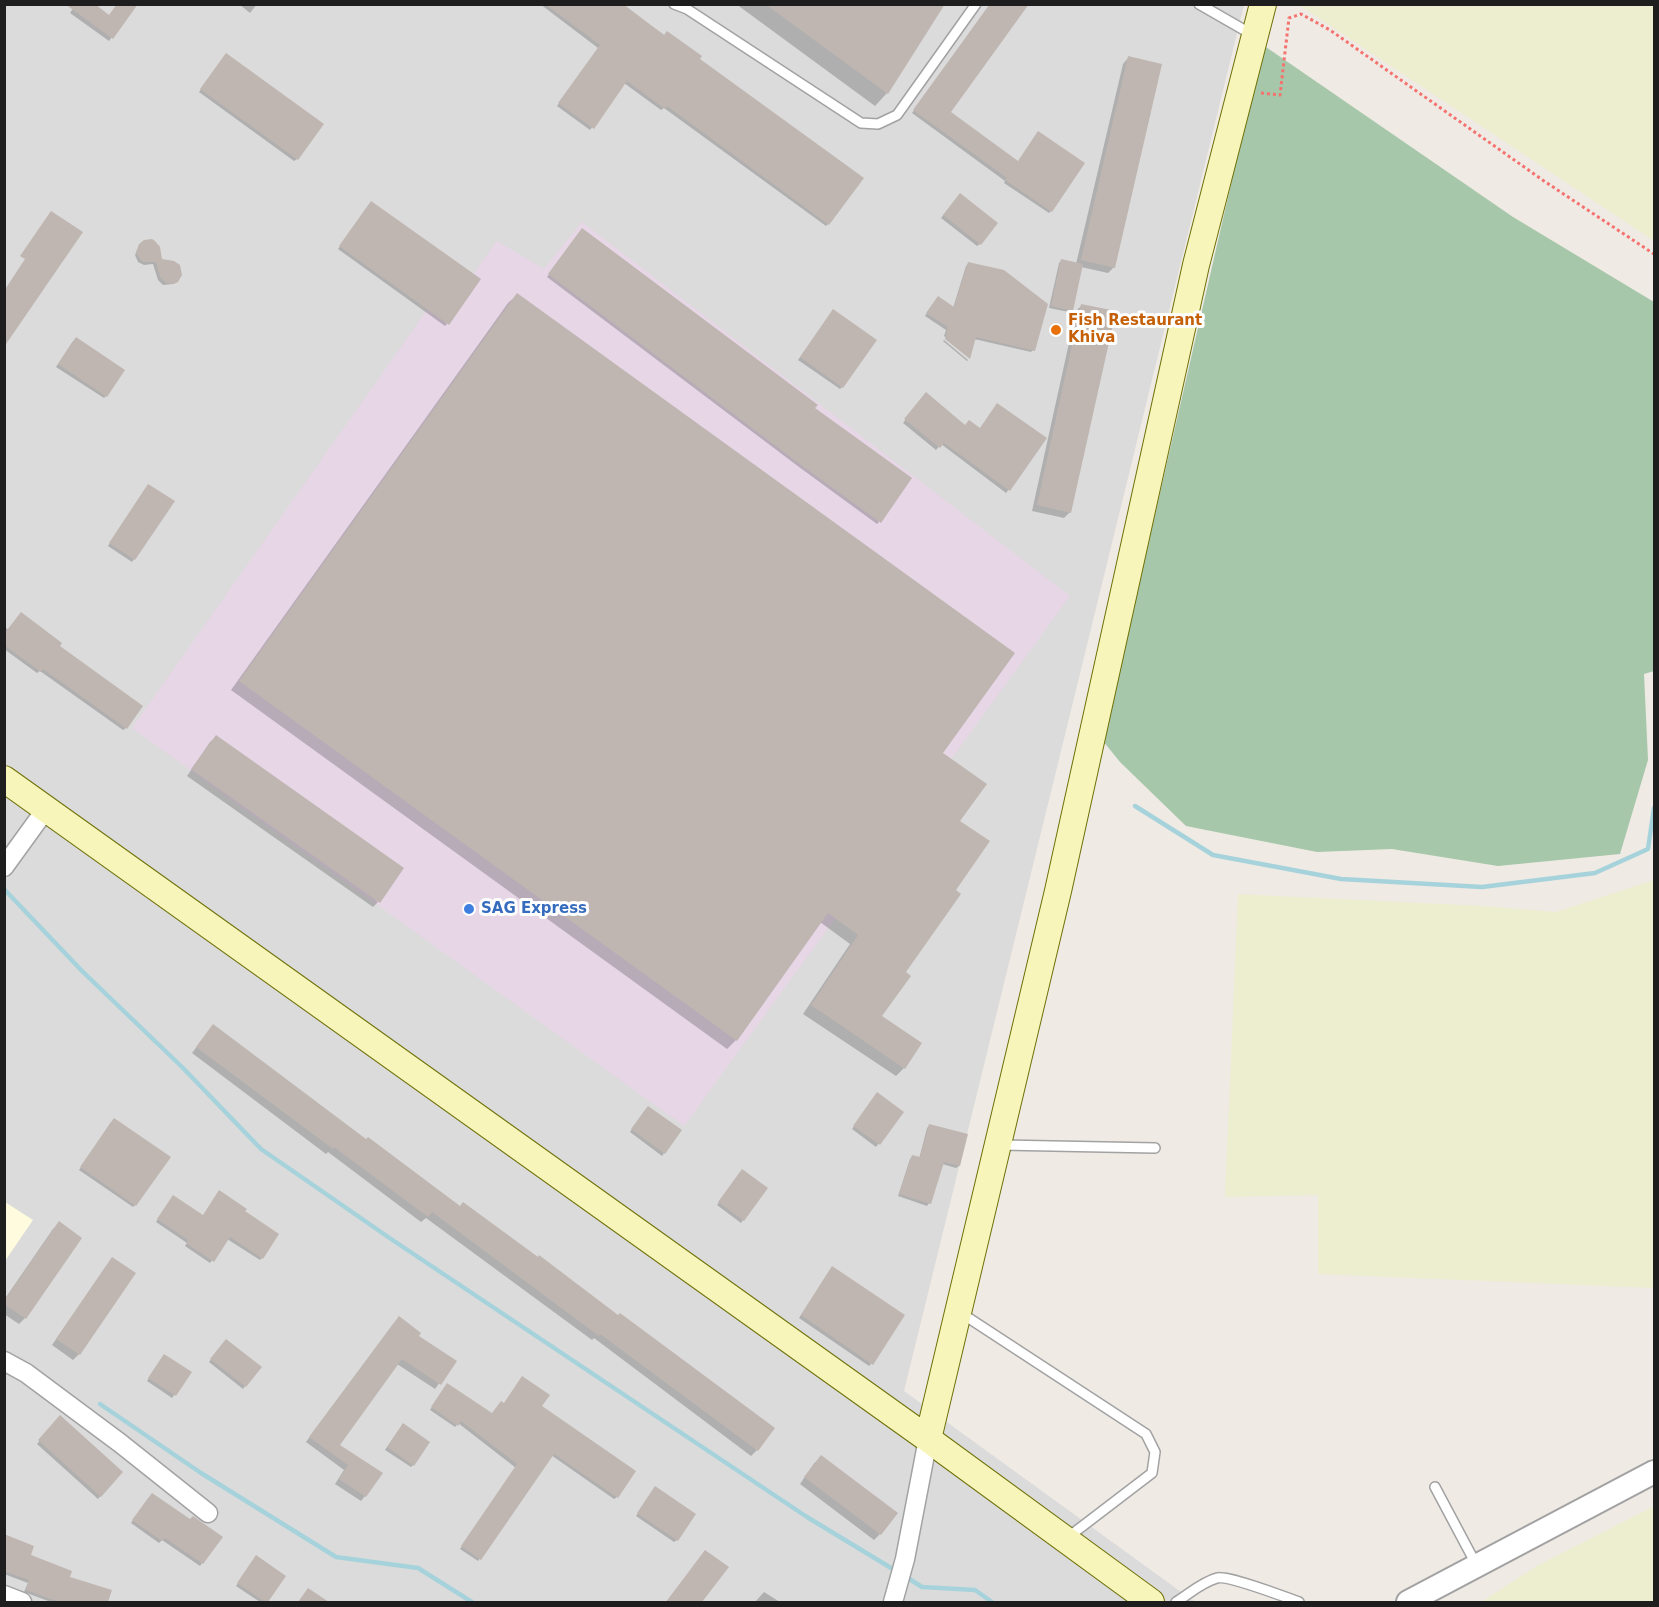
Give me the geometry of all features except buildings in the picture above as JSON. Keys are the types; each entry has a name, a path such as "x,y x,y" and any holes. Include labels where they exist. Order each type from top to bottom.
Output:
{"main road":[{"path":"928,1438 1059,891 1196,265 1263,4"},
{"path":"4,779 928,1438 1151,1602"}],"street":[{"path":"4,867 46,809"},
{"path":"4,1361 26,1373 111,1436 208,1513"},
{"path":"892,1602 905,1559 928,1438"},
{"path":"1408,1602 1654,1472"},
{"path":"4,1595 22,1602"}],"lane":[{"path":"674,4 687,9 861,123 878,124 897,116 976,4"},
{"path":"1199,4 1255,36"},
{"path":"998,1145 1155,1148"},
{"path":"959,1312 1146,1434 1155,1452 1152,1473 1066,1539"},
{"path":"1435,1487 1477,1566"},
{"path":"1176,1602 1198,1586 1219,1577 1299,1602"}],"path":[{"path":"1241,91 1280,95 1289,18 1301,14 1330,30 1544,181 1654,254"}],"shaded area":[{"path":"5,5 1244,5 904,1391 1195,1602 5,1602"},
{"path":"582,222 1070,596 684,1126 132,728 427,310 443,316 497,241 544,269"},
{"path":"5,1202 33,1220 5,1261"}],"green space":[{"path":"1299,5 1654,5 1654,241"},
{"path":"1263,45 1513,217 1654,302 1654,671 1644,674 1648,760 1620,854 1498,866 1392,849 1317,852 1186,826 1120,762 1103,741"},
{"path":"1654,880 1654,1288 1318,1274 1318,1195 1225,1197 1238,894 1482,906 1556,912"},
{"path":"1654,1506 1654,1602 1481,1602 1537,1566"}],"waterway":[{"path":"1135,806 1213,855 1341,879 1482,887 1595,873 1648,849 1654,808"},
{"path":"4,889 82,971 182,1067 261,1149 391,1239 807,1517 896,1571"},
{"path":"100,1404 201,1473 336,1557 418,1568 472,1602"},
{"path":"903,1575 922,1587 975,1590 992,1602"}],"place":[{"name":"Fish Restaurant Khiva","path":"1056,330"},
{"name":"SAG Express","path":"469,909"}]}
